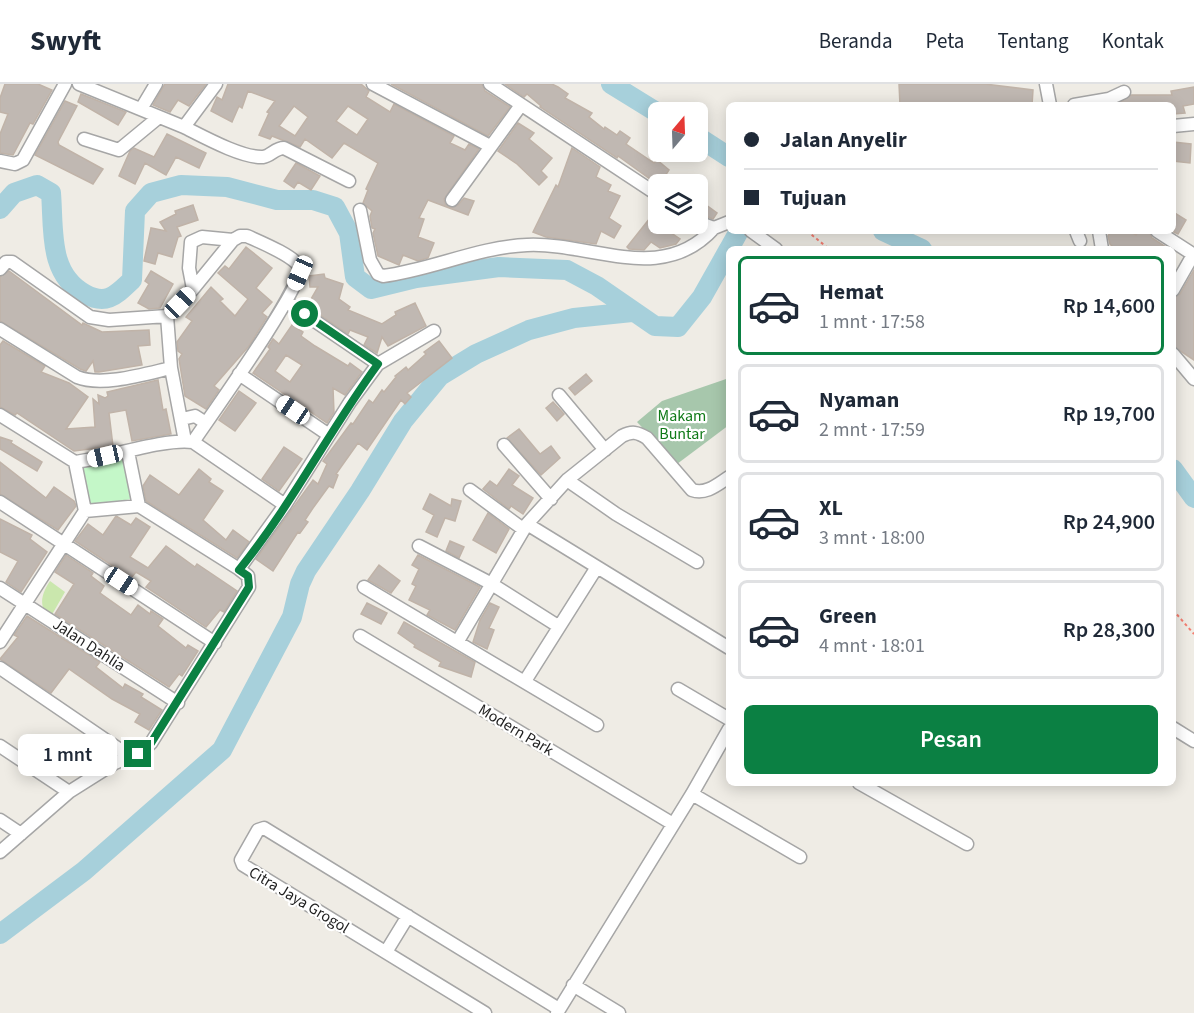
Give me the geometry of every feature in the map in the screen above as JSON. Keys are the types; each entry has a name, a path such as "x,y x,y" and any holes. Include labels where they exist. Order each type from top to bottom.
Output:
{"street":[{"path":"0,161 15,164 23,160 65,84"},
{"path":"79,84 98,88 219,145 259,156 267,156 277,148 284,148 349,181"},
{"path":"141,108 156,84"},
{"path":"184,127 216,84"},
{"path":"374,84 490,146"},
{"path":"490,84 648,188"},
{"path":"1046,84 1049,102"},
{"path":"1092,102 1109,99 1124,92"},
{"path":"452,200 521,105"},
{"path":"84,139 119,150 159,117"},
{"path":"1176,126 1194,124"},
{"path":"360,210 370,260 378,274 383,276 526,245 561,246 643,260 661,258 696,244 714,228 726,223"},
{"path":"708,226 714,228"},
{"path":"755,234 772,246"},
{"path":"1162,234 1194,255 1176,285"},
{"path":"0,269 6,262 12,262 90,317 109,320 167,316 193,289 233,240 240,236 248,236 293,260 300,267 300,273 287,302 206,423 189,442 75,462 0,415"},
{"path":"193,289 189,268 191,242 202,237 233,240"},
{"path":"287,302 378,364"},
{"path":"167,316 171,368 189,442 285,505"},
{"path":"0,329 87,381 171,368"},
{"path":"239,570 378,364 434,331"},
{"path":"1176,357 1194,378"},
{"path":"239,374 329,435"},
{"path":"559,395 605,450"},
{"path":"182,419 195,416 206,423"},
{"path":"458,641 525,526 567,480 630,432 639,433 653,443 692,490 698,492 707,490 726,479"},
{"path":"504,444 551,499"},
{"path":"128,452 139,506"},
{"path":"0,642 85,511 75,462"},
{"path":"567,480 616,514 697,562"},
{"path":"470,490 525,526 726,642"},
{"path":"0,502 215,643"},
{"path":"0,852 69,792 129,756 144,750 151,743 249,587 248,576 139,506 85,511"},
{"path":"419,546 490,583 558,626"},
{"path":"525,681 597,567"},
{"path":"364,587 597,725"},
{"name":"Jalan Dahlia","path":"0,588 178,703"},
{"name":"Modern Park","path":"360,636 673,824"},
{"path":"0,668 129,756"},
{"path":"678,689 726,716"},
{"path":"1176,730 1194,741"},
{"path":"558,1011 692,794 726,734"},
{"path":"0,746 69,792"},
{"path":"864,786 967,844"},
{"path":"692,794 800,857"},
{"path":"0,819 21,834"},
{"name":"Citra Jaya Grogol","path":"485,1013 243,865 241,860 258,830 264,828 558,1011"},
{"path":"386,952 408,916"},
{"path":"573,985 619,1013"}],"path":[{"path":"811,234 825,246"},
{"path":"1176,613 1194,634"}],"green space":[{"name":"Makam Buntar","path":"726,379 726,427 677,464 637,422 662,401"},
{"path":"124,458 131,499 90,507 82,466"},
{"path":"50,581 65,592 50,618 42,605 42,600"}],"building":[{"path":"5,84 38,84 52,90 33,124 30,123 13,155 0,153 0,134 8,114 0,112 0,98"},
{"path":"165,84 206,84 189,106 178,100 170,112 153,105"},
{"path":"228,84 361,84 369,91 366,97 390,112 394,104 454,136 450,143 465,150 469,144 479,149 444,199 445,204 452,208 464,198 474,201 468,215 428,200 419,218 424,219 418,237 434,243 428,258 418,261 403,255 399,265 378,256 373,233 375,229 372,228 370,216 372,211 363,203 368,190 366,189 378,163 344,143 332,158 305,139 300,147 272,136 270,139 259,135 269,113 267,112 275,101 248,91 242,108 239,106 232,122 211,111 217,97 222,100","holes":["294,106 308,117 295,136 279,126","348,106 368,119 357,135 336,121"]},
{"path":"391,84 482,84 485,91 510,107 488,136"},
{"path":"505,84 552,84 558,87 568,94 565,98 592,113 589,117 604,129 605,127 617,135 620,131 630,138 626,144 648,159 648,162 659,162 669,170 666,174 648,174 648,178 540,107 527,94 524,97"},
{"path":"899,84 985,84 1033,90 1032,102 900,102"},
{"path":"1194,87 1194,104 1183,106 1185,113 1176,114 1176,102 1120,102 1131,95 1172,95 1171,91"},
{"path":"81,94 126,112 118,125 78,102"},
{"path":"65,101 77,106 58,142 59,145 103,169 93,184 35,155"},
{"path":"518,123 534,133 529,139 552,158 541,171 547,177 539,185 517,164 498,151"},
{"path":"167,134 206,153 199,168 176,157 166,175 145,163 135,184 119,176 130,151 134,148 154,157"},
{"path":"1176,142 1191,144 1190,163 1176,161"},
{"path":"572,148 600,167 596,177 611,185 608,191 620,196 609,218 621,226 614,238 601,231 596,244 546,237 533,232 556,185 558,187"},
{"path":"296,163 320,176 311,190 298,182 294,188 284,181"},
{"path":"193,205 198,220 177,227 181,236 178,237 172,257 158,253 155,264 144,261 151,228 166,231 160,222 176,214 175,211"},
{"path":"708,206 717,213 713,219 708,217"},
{"path":"1176,214 1186,220 1178,234 1176,233"},
{"path":"648,221 648,234 673,234 680,239 676,244 660,248 651,242 644,250 627,247"},
{"path":"1109,234 1150,234 1152,238 1164,246 1112,246"},
{"path":"246,247 272,268 256,288 272,302 262,313 267,317 249,346 214,386 219,390 206,409 185,396 179,359 182,354 178,351 177,342 192,321 186,317 211,287 223,299 220,301 235,316 248,299 218,273 225,266 229,269"},
{"path":"1194,270 1194,360 1176,348 1176,296 1180,294"},
{"path":"9,271 82,325 83,323 102,332 149,330 150,345 138,346 142,365 95,372 93,361 86,371 0,321 0,277"},
{"path":"151,271 173,284 160,308 149,309 138,303 149,284 145,281"},
{"path":"324,274 325,278 343,284 339,299 350,307 348,310 382,324 396,315 395,312 415,303 426,326 388,346 382,337 377,353 364,345 368,337 350,330 348,334 307,306 318,287 310,287 309,276"},
{"path":"292,325 303,332 301,336 315,346 348,366 350,363 362,372 345,395 333,388 334,412 327,423 253,373 270,349 268,347 273,339 279,344","holes":["286,355 302,365 290,382 275,371"]},
{"path":"3,341 45,366 41,372 69,383 88,397 66,429 95,427 93,399 99,404 98,395 105,398 108,396 107,392 158,380 163,410 166,409 171,434 132,441 126,410 109,413 113,446 74,451 17,413 15,415 0,407 0,345"},
{"path":"439,341 452,358 407,393 411,397 405,404 401,400 367,450 358,443 336,474 338,475 333,488 329,486 313,508 305,520 308,522 300,533 298,532 273,571 256,559 313,480 318,484 327,464 323,461 369,400 373,403 395,376 406,367 408,370 426,354 424,352"},
{"path":"586,374 592,381 575,395 569,388"},
{"path":"239,391 256,403 235,431 219,420"},
{"path":"553,402 564,414 557,421 546,408"},
{"path":"519,429 540,454 551,446 560,458 541,475 507,438"},
{"path":"0,437 12,441 11,443 42,462 37,471 0,449"},
{"path":"284,447 302,459 279,491 262,479"},
{"path":"0,462 46,498 54,487 74,501 76,506 58,530 0,494"},
{"path":"199,469 211,479 209,482 223,491 203,520 226,540 233,530 249,542 237,558 146,501 143,486 150,475 179,495"},
{"path":"509,469 519,476 512,485 533,498 523,514 511,506 509,509 483,489 490,481 497,486"},
{"path":"430,494 451,506 452,499 461,501 455,521 445,518 437,537 426,532 434,515 423,509"},
{"path":"488,513 509,529 496,553 473,540"},
{"path":"116,516 131,525 136,518 150,527 130,557 148,568 166,546 195,567 197,564 237,591 224,612 220,610 206,627 146,587 151,581 136,572 131,578 75,541 88,524 103,535"},
{"path":"0,519 32,535 30,539 47,552 21,592 6,582 18,561 0,552"},
{"path":"450,541 464,547 459,558 446,551"},
{"path":"66,555 93,573 91,576 104,586 100,593 131,615 138,605 150,614 151,611 163,619 158,626 186,648 188,645 198,651 182,676 179,674 169,687 55,614 74,584 55,572"},
{"path":"418,555 480,587 455,630 427,615 430,610 409,600 416,586 412,584 419,569 412,565"},
{"path":"379,565 400,581 391,593 368,580"},
{"path":"367,603 387,613 381,624 361,614"},
{"path":"490,603 499,607 489,628 494,630 487,649 473,642 480,620"},
{"path":"27,616 100,662 96,667 123,688 125,684 143,694 141,697 162,710 149,730 135,722 140,714 112,699 69,669 51,693 0,659 18,637 14,635"},
{"path":"404,622 475,662 471,677 439,666 441,662 414,647 415,645 398,633"}],"waterway":[{"path":"611,84 648,107"},
{"path":"708,143 726,155"},
{"path":"0,209 14,193 37,185 51,193 55,250 64,275 85,294 99,299 111,297 132,280 135,211 151,193 181,185 227,187 277,200 313,200 335,207 349,233 355,277 371,289 416,278 499,267 567,270 597,286 655,326 678,327 702,297 726,254"},
{"path":"731,246 737,234"},
{"path":"890,234 916,246"},
{"path":"0,934 84,871 222,750 292,617 300,584 306,571 360,491 403,421 440,376 476,354 529,330 574,318 632,312"},
{"path":"1176,473 1194,498"}],"route":[{"path":"138,754 151,743 178,703 249,587 248,576 239,570 378,364 305,314"}]}
